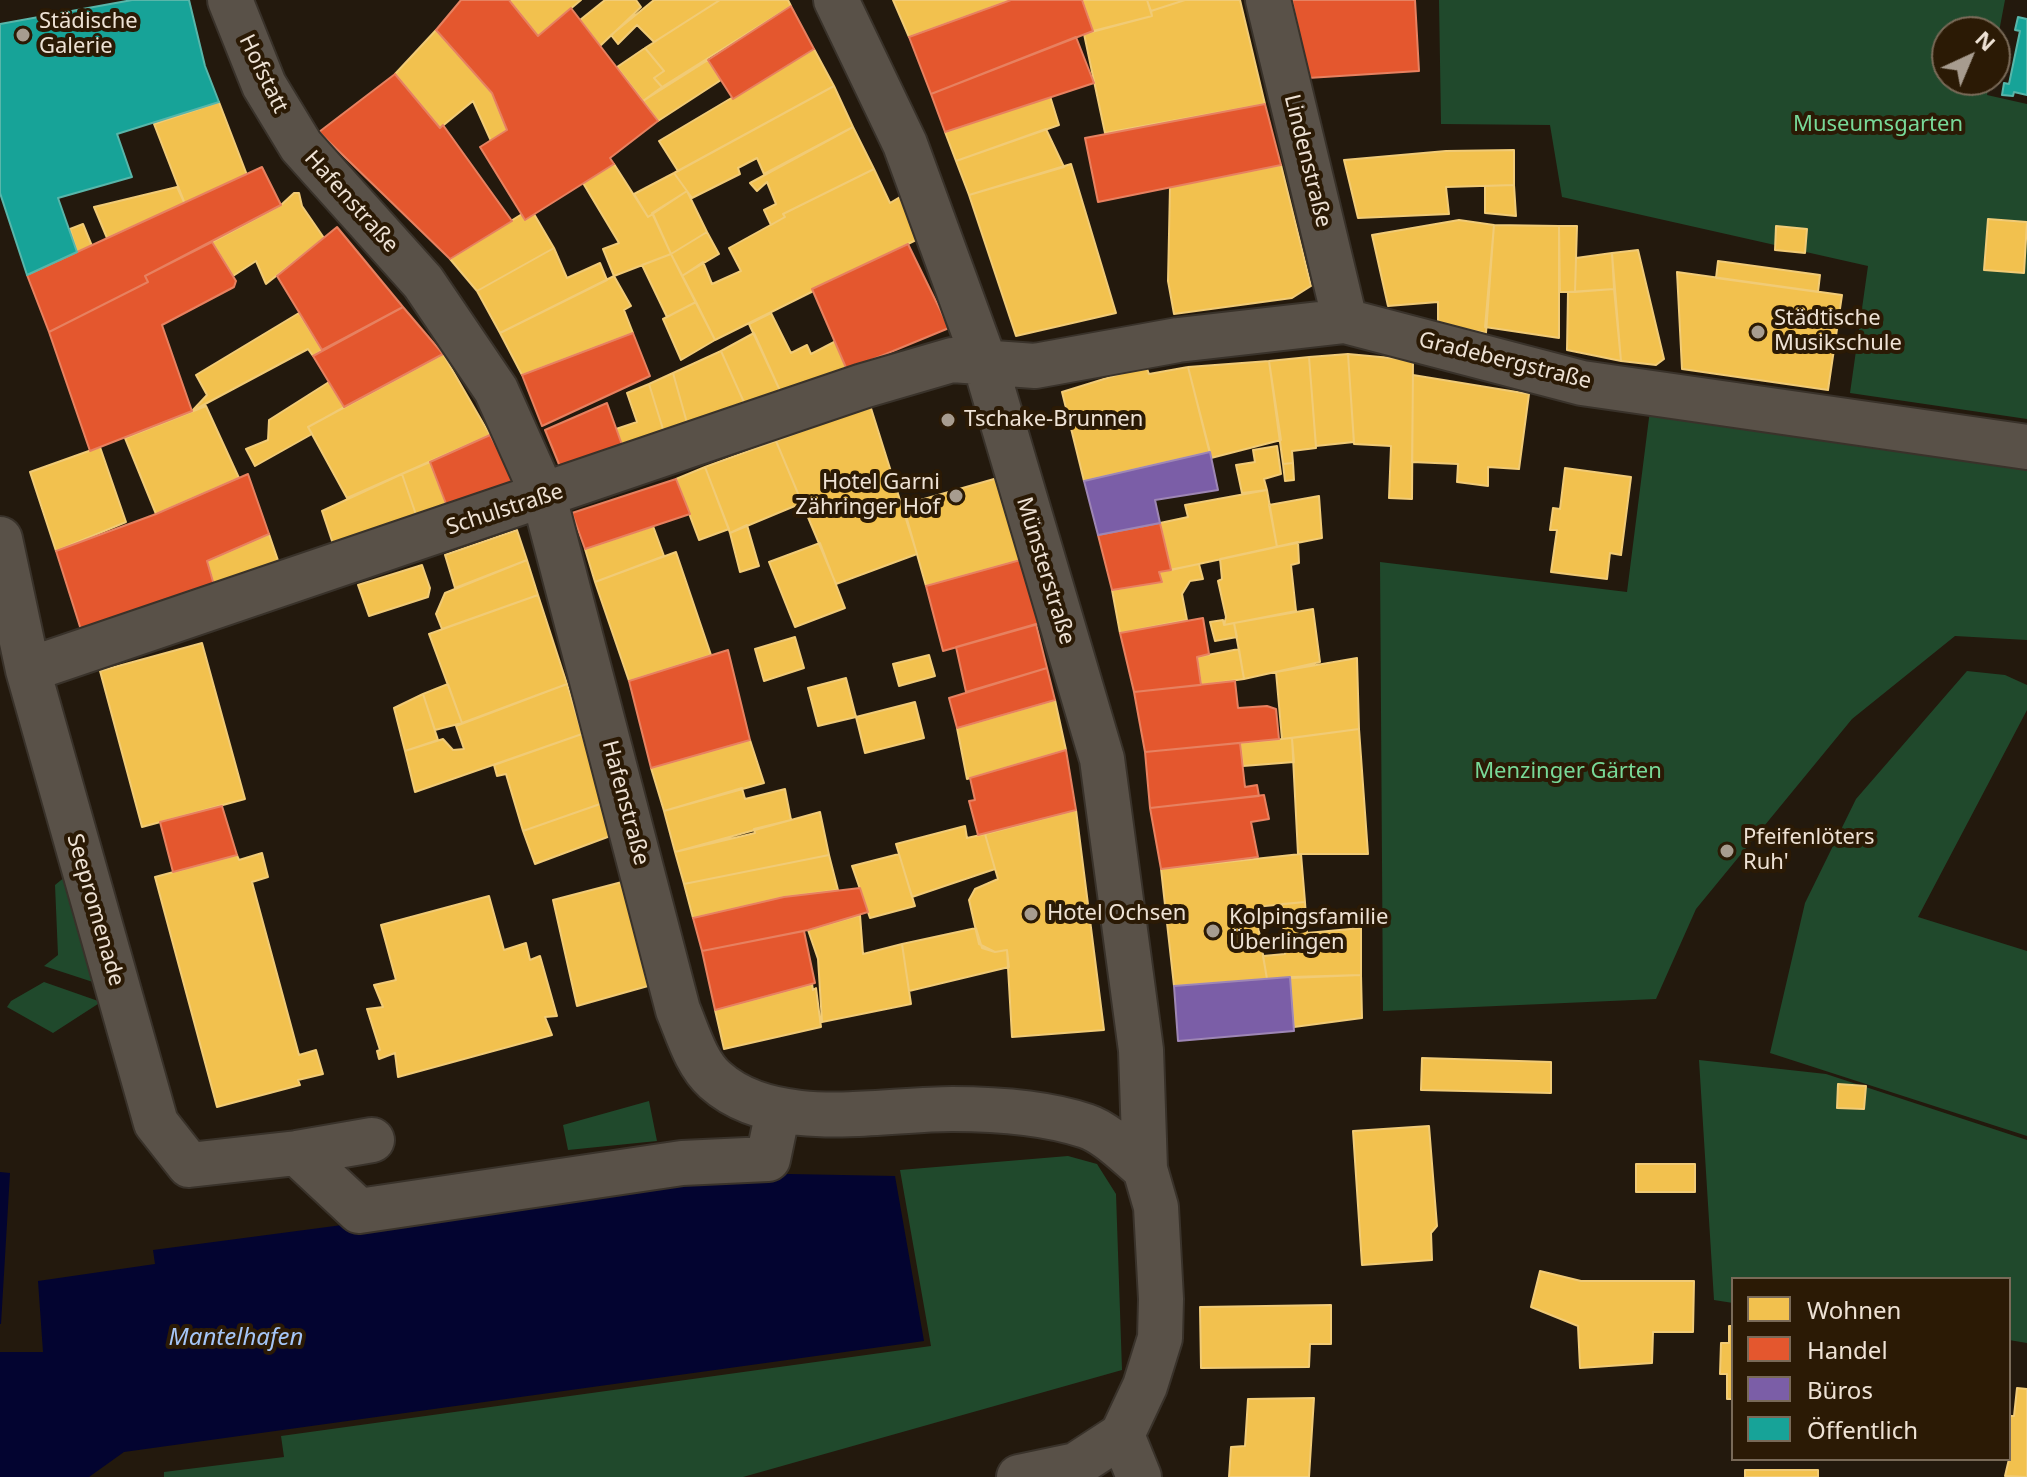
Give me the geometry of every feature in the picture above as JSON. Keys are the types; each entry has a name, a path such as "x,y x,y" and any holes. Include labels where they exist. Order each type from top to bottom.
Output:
{"street":[{"name":"Hofstatt","path":"230,0 264,85 301,146"},
{"name":"Münsterstraße","path":"836,0 905,144 984,360 1102,759 1141,1050 1145,1169 1156,1207 1160,1338 1145,1386 1122,1435"},
{"name":"Lindenstraße","path":"1268,0 1345,321"},
{"name":"Hafenstraße","path":"301,146 423,282 496,390 544,497 678,1010 702,1065 715,1080 740,1098 778,1111 847,1113 953,1109 1031,1114 1089,1126 1145,1169"},
{"name":"Gradebergstraße","path":"984,360 1035,366 1178,340 1345,321 1582,383 2027,447"},
{"name":"Schulstraße","path":"28,670 863,386 952,360 984,360"},
{"name":"Seepromenade","path":"0,539 28,670 156,1123 189,1165 297,1153 372,1140"},
{"path":"297,1153 359,1211 682,1163 768,1159 778,1111"},
{"path":"1019,1477 1076,1465 1122,1435 1139,1477"}],"green space":[{"name":"Museumsgarten","path":"1439,0 2005,0 2002,16 1931,16 1931,96 1991,96 2027,104 2027,419 1850,393 1868,266 1562,197 1550,125 1441,124"},
{"name":"Menzinger Gärten","path":"1650,410 2027,463 2027,640 1955,636 1852,719 1696,909 1656,999 1383,1011 1380,562 1627,592"},
{"path":"1967,671 2005,675 2027,685 2027,710 1918,917 2027,951 2027,1136 1770,1053 1805,903 1856,799"},
{"path":"76,868 99,984 44,966 58,955 55,885"},
{"path":"44,982 101,1002 53,1033 7,1007 11,1001"},
{"path":"1699,1060 1826,1074 2027,1140 2027,1343 2011,1340 2011,1277 1731,1277 1731,1303 1714,1300"},
{"path":"649,1101 657,1141 568,1150 563,1125"},
{"path":"1068,1156 1097,1164 1116,1194 1122,1370 743,1477 164,1477 164,1472 284,1457 281,1436 931,1346 900,1170"}],"water":[{"path":"0,1172 10,1173 1,1324 0,1324"},
{"name":"Mantelhafen","path":"736,1173 895,1176 924,1341 124,1452 89,1477 0,1477 0,1352 43,1352 38,1281 155,1264 153,1250"}],"building: Wohnen":[{"path":"509,0 581,0 538,36"},
{"path":"605,0 636,0 641,7 600,46 580,20"},
{"path":"654,0 720,0 654,42 637,25 618,44 611,35"},
{"path":"720,0 788,0 791,6 662,87 654,78 664,71 645,48"},
{"path":"893,0 1011,0 909,37"},
{"path":"1082,0 1147,0 1152,16 1093,31"},
{"path":"1147,0 1185,0 1151,11"},
{"path":"1185,0 1240,0 1265,104 1105,133 1084,34 1152,16 1151,11"},
{"path":"436,30 492,93 507,130 491,141 473,101 440,128 395,74"},
{"path":"645,48 664,71 654,78 662,87 643,101 617,67"},
{"path":"814,49 834,86 678,171 659,141"},
{"path":"708,60 721,80 658,121 643,101"},
{"path":"834,86 853,127 764,174 757,158 738,168 740,174 692,198 674,173"},
{"path":"1050,96 1059,125 956,161 945,132"},
{"path":"219,102 247,175 185,204 154,124"},
{"path":"853,127 874,169 783,214 785,217 771,225 764,210 776,204 767,182 757,191 750,183"},
{"path":"1046,129 1064,167 969,195 956,161"},
{"path":"1514,150 1514,185 1446,187 1449,214 1358,218 1344,160 1446,151"},
{"path":"614,164 648,217 653,214 671,254 614,276 603,249 619,243 583,183"},
{"path":"1071,164 1116,313 1016,336 969,195"},
{"path":"1281,165 1311,286 1292,298 1174,314 1168,281 1170,187"},
{"path":"874,169 890,203 900,197 920,238 715,340 682,276 703,262 712,284 741,271 729,248 785,217 783,214"},
{"path":"674,173 687,191 648,217 634,194"},
{"path":"1514,185 1516,216 1485,213 1485,186"},
{"path":"177,187 185,204 107,238 94,207"},
{"path":"687,191 707,232 671,254 652,213"},
{"path":"294,193 299,193 302,206 324,238 266,284 256,261 233,276 212,242 281,205"},
{"path":"522,214 525,220 534,214 554,248 477,291 450,259"},
{"path":"1988,219 2027,222 2024,273 1984,270"},
{"path":"1459,220 1494,225 1486,333 1438,324 1438,302 1388,306 1372,235"},
{"path":"83,224 92,246 77,252 70,229"},
{"path":"1494,225 1559,226 1559,338 1485,327"},
{"path":"1559,226 1577,226 1575,292 1560,292"},
{"path":"1776,226 1807,229 1805,253 1775,250"},
{"path":"707,232 719,254 682,276 671,254"},
{"path":"554,248 567,278 600,263 607,280 500,333 477,291"},
{"path":"1638,250 1664,359 1656,365 1621,361 1612,253"},
{"path":"1612,253 1614,289 1575,292 1576,258"},
{"path":"671,254 696,302 667,317 642,265"},
{"path":"1718,261 1820,275 1818,292 1716,278"},
{"name":"Städtische Musikschule","path":"1677,272 1842,295 1828,390 1682,369"},
{"path":"614,276 631,306 624,310 633,333 522,375 500,333"},
{"path":"1614,289 1621,361 1567,350 1568,292"},
{"path":"696,302 715,340 681,360 663,319"},
{"path":"299,313 322,350 313,356 308,349 192,411 207,395 196,375"},
{"path":"771,313 791,353 807,345 811,354 836,341 847,370 782,395 749,324"},
{"path":"754,333 782,395 747,409 721,351"},
{"path":"721,351 747,409 689,430 673,373"},
{"path":"443,354 490,435 347,498 308,427"},
{"path":"1348,354 1354,442 1316,446 1309,357"},
{"path":"1348,354 1413,360 1412,499 1389,498 1391,446 1354,444"},
{"path":"1309,357 1316,448 1292,451 1293,463 1283,464 1269,361"},
{"path":"1269,361 1281,440 1211,458 1188,367"},
{"path":"1146,366 1149,374 1188,367 1210,452 1084,481 1062,392"},
{"path":"673,373 689,430 666,439 649,384"},
{"path":"1413,375 1529,394 1519,469 1488,467 1488,486 1457,482 1458,464 1412,462"},
{"path":"329,382 344,407 308,427 312,434 255,466 246,449 268,440 269,420"},
{"path":"649,384 666,439 626,456 616,429 637,422 627,393"},
{"path":"870,405 917,554 836,584 776,441"},
{"path":"206,406 239,478 156,514 125,438"},
{"path":"776,441 802,503 730,533 705,467"},
{"path":"1277,446 1281,474 1264,479 1267,490 1242,493 1236,465 1255,462 1253,450"},
{"path":"100,447 126,522 56,551 30,472"},
{"path":"430,462 453,522 422,532 402,474"},
{"path":"1293,463 1294,480 1285,481 1283,464"},
{"path":"705,467 729,529 699,540 676,479"},
{"path":"1565,468 1631,477 1621,555 1610,553 1607,579 1551,572 1557,530 1550,530 1553,508 1560,509"},
{"path":"402,474 422,532 338,559 322,511"},
{"path":"1001,477 1024,559 926,586 903,505"},
{"path":"1267,490 1277,547 1171,570 1160,523 1188,517 1185,505"},
{"path":"1319,496 1322,538 1277,547 1269,505"},
{"path":"747,525 759,566 740,572 730,533"},
{"path":"653,526 664,556 595,582 585,549"},
{"path":"517,530 527,560 455,588 445,555"},
{"path":"269,534 283,575 214,585 207,561"},
{"path":"1298,542 1299,563 1291,565 1296,611 1224,625 1226,617 1218,581 1222,579 1220,559"},
{"path":"820,543 845,608 795,627 769,562"},
{"path":"676,552 711,655 629,681 595,582"},
{"path":"527,560 538,595 442,629 436,614 445,593"},
{"path":"1199,564 1203,579 1190,581 1182,594 1187,620 1120,633 1112,590 1162,582 1159,572"},
{"path":"422,565 430,588 428,597 369,616 358,585"},
{"path":"538,595 567,684 462,723 429,634"},
{"path":"1313,609 1320,662 1244,679 1234,623"},
{"path":"1223,620 1224,625 1234,623 1237,637 1215,641 1210,622"},
{"path":"795,637 804,668 764,681 755,649"},
{"path":"202,643 245,799 142,827 100,671"},
{"path":"1239,649 1244,679 1201,685 1197,657"},
{"path":"929,655 935,676 899,686 893,664"},
{"path":"1357,658 1359,729 1282,739 1276,672"},
{"path":"846,678 856,717 818,726 808,688"},
{"path":"448,684 462,723 435,730 423,694"},
{"path":"567,684 582,734 415,792 405,751 443,739 453,750 464,749 456,726"},
{"path":"423,694 438,740 405,751 394,708"},
{"path":"1055,700 1066,750 967,779 957,728"},
{"path":"915,702 924,738 865,753 856,717"},
{"path":"1359,729 1368,854 1298,854 1292,738"},
{"path":"582,734 603,803 523,831 506,774 497,776 494,765"},
{"path":"1292,738 1294,762 1243,766 1240,743"},
{"path":"750,740 764,783 664,811 651,768"},
{"path":"742,788 745,799 785,789 791,820 754,829 755,833 675,852 664,811"},
{"path":"603,803 613,835 535,864 523,831"},
{"name":"Hotel Ochsen","path":"1076,810 1104,1030 1012,1037 1007,950 995,952 979,944 969,900 975,889 998,879 985,834"},
{"path":"820,812 829,855 684,884 675,852"},
{"path":"965,826 967,838 985,834 995,869 912,897 896,844"},
{"path":"262,853 268,877 252,882 299,1055 316,1050 323,1074 298,1080 300,1085 217,1107 155,877 237,855 239,860"},
{"path":"899,854 915,906 870,918 852,866"},
{"name":"Kolpingsfamilie Überlingen","path":"1301,854 1305,902 1255,907 1267,979 1174,986 1161,869"},
{"path":"829,855 838,890 784,897 693,918 684,884"},
{"path":"622,882 648,986 577,1006 553,900"},
{"path":"489,896 504,950 526,943 530,960 540,956 557,1016 545,1017 552,1035 398,1077 395,1053 379,1059 377,1051 380,1050 367,1009 383,1007 374,985 396,980 381,925"},
{"path":"1305,902 1307,933 1361,928 1361,975 1267,979 1263,956 1285,954 1282,904"},
{"path":"860,915 863,954 902,944 911,1004 822,1022 818,959 808,930"},
{"path":"976,928 982,948 995,952 1007,950 1009,967 909,991 902,944"},
{"path":"1361,975 1362,1018 1294,1027 1290,977"},
{"path":"812,984 813,990 816,988 821,1027 724,1049 715,1010"},
{"path":"1422,1058 1551,1062 1551,1093 1421,1090"},
{"path":"1838,1084 1866,1086 1864,1109 1837,1108"},
{"path":"1429,1126 1437,1226 1431,1233 1432,1260 1362,1265 1353,1131"},
{"path":"1636,1164 1695,1164 1695,1192 1636,1192"},
{"path":"1540,1271 1581,1281 1694,1281 1693,1332 1653,1332 1652,1363 1580,1368 1578,1326 1531,1307"},
{"path":"1331,1305 1331,1344 1310,1344 1309,1367 1201,1368 1200,1307"},
{"path":"1731,1326 1731,1399 1727,1399 1727,1374 1720,1374 1721,1343 1729,1343"},
{"path":"2017,1388 2027,1389 2027,1477 2005,1476 2011,1461 2011,1416 2014,1416"},
{"path":"1314,1398 1309,1477 1229,1477 1231,1447 1245,1446 1248,1399"},
{"path":"1745,1470 1818,1470 1818,1477 1745,1477"}],"building: Handel":[{"path":"461,0 509,0 538,36 571,8 658,121 610,158 614,164 525,220 480,147 507,130 492,93 436,30"},
{"path":"1011,0 1082,0 1093,31 931,94 909,37"},
{"path":"1292,0 1415,0 1419,71 1308,78"},
{"path":"791,6 814,49 733,99 708,60"},
{"path":"1076,37 1094,83 945,132 931,94"},
{"path":"395,74 440,128 443,125 512,221 450,259 319,132"},
{"path":"1265,104 1281,165 1098,202 1085,138"},
{"path":"262,167 281,205 145,276 148,282 49,332 27,275"},
{"path":"337,227 403,307 322,350 277,276"},
{"path":"212,242 236,281 234,287 162,325 192,411 90,451 49,332 148,282 145,276"},
{"path":"908,244 949,328 847,370 812,289"},
{"path":"403,307 443,354 344,407 313,356"},
{"path":"633,333 650,376 542,426 522,375"},
{"path":"607,403 626,456 565,479 545,430"},
{"path":"490,435 524,497 453,522 430,462"},
{"path":"248,474 269,534 207,561 214,585 170,598 173,605 82,633 56,551 156,514"},
{"path":"676,479 690,514 585,549 572,513"},
{"path":"1160,523 1171,570 1159,572 1162,582 1112,590 1098,535"},
{"path":"1024,559 1042,623 943,651 926,586"},
{"path":"1203,618 1209,654 1197,657 1201,685 1134,692 1120,633"},
{"path":"1036,624 1047,668 966,692 956,647"},
{"path":"728,650 750,740 651,768 629,681"},
{"path":"1047,668 1055,700 957,728 949,698"},
{"path":"1235,681 1238,708 1267,706 1276,709 1279,739 1145,752 1134,692"},
{"path":"1240,743 1245,787 1257,785 1259,796 1150,808 1145,752"},
{"path":"1066,750 1076,810 978,835 969,801 975,800 970,778"},
{"path":"1264,795 1269,819 1251,822 1258,857 1161,869 1150,808"},
{"path":"222,806 237,855 173,872 160,822"},
{"path":"860,888 868,912 808,930 702,951 693,918 784,897"},
{"path":"804,931 815,983 715,1010 702,951"}],"building: Büros":[{"path":"1210,452 1218,490 1155,500 1160,523 1098,535 1084,481"},
{"path":"1290,977 1294,1031 1178,1041 1174,986"}],"building: Öffentlich":[{"path":"132,0 189,0 205,66 219,102 117,134 132,177 58,198 77,252 27,275 0,193 0,24"},
{"path":"2018,17 2027,19 2027,95 2014,92 2011,96 2011,74 2020,31 2015,30"}],"place":[{"name":"Städische Galerie","path":"23,35"},
{"name":"Städtische Musikschule","path":"1758,332"},
{"name":"Tschake-Brunnen","path":"948,420"},
{"name":"Hotel Garni Zähringer Hof","path":"956,496"},
{"name":"Pfeifenlöters Ruh'","path":"1727,851"},
{"name":"Hotel Ochsen","path":"1031,914"},
{"name":"Kolpingsfamilie Überlingen","path":"1213,931"}]}
